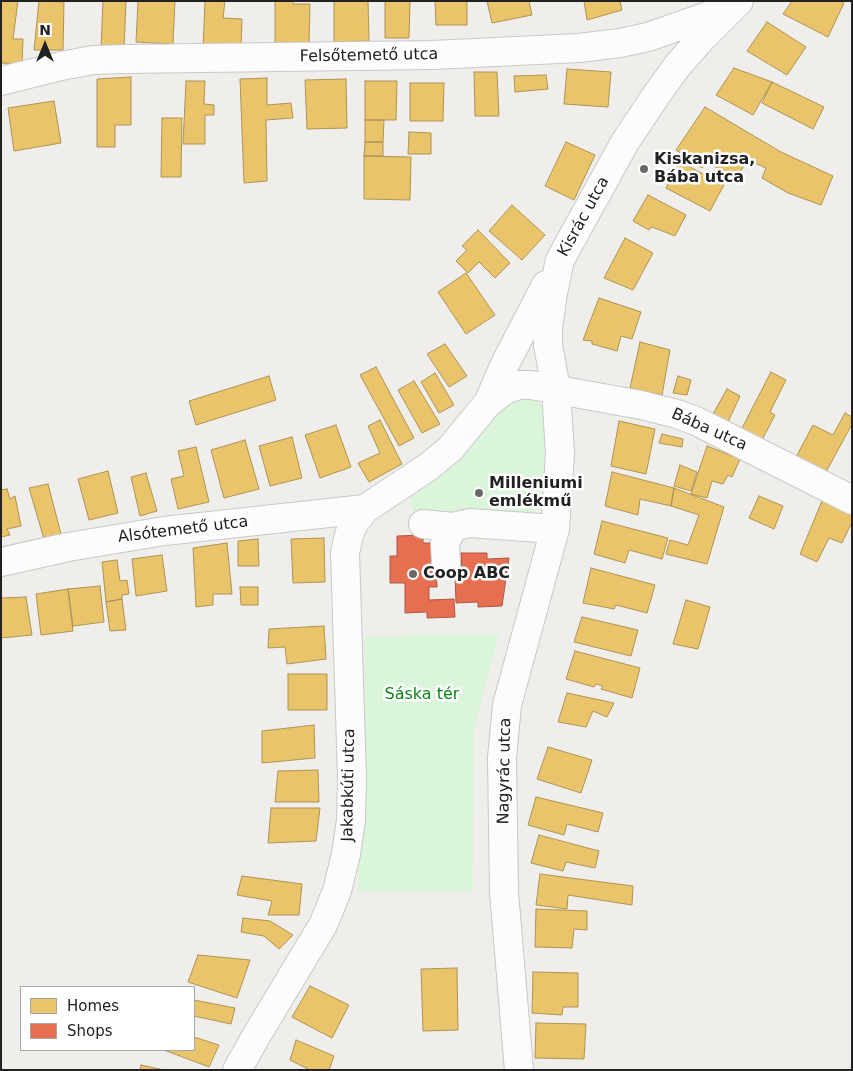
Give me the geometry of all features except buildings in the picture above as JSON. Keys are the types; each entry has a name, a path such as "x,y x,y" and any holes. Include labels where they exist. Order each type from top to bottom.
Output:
{"street":[{"name":"Felsőtemető utca","path":"1,81 93,60 433,55 579,48 620,43 648,37 678,28 736,4"},
{"name":"Kisrác utca","path":"556,389 548,345 548,328 560,260 625,142 657,94 678,65 736,4"},
{"path":"487,404 504,366 560,260"},
{"path":"365,508 428,467 450,449 487,404 506,389 519,385 531,385 556,389"},
{"name":"Bába utca","path":"556,389 648,406 696,421 852,500"},
{"name":"Nagyrác utca","path":"520,1070 504,892 503,735 512,684 554,529 560,454 556,389"},
{"name":"Alsótemető utca","path":"1,562 76,545 164,531 365,508"},
{"name":"Jakabkúti utca","path":"237,1070 323,925 337,891 346,854 351,820 352,778 345,552 354,523 365,508"},
{"path":"423,524 453,527 469,524 554,529"},
{"path":"446,563 445,543 453,527"}],"green space":[{"path":"530,397 544,407 546,416 541,493 534,515 419,514 412,509 411,493 508,401"},
{"name":"Sáska tér","path":"499,634 474,729 473,892 358,891 364,636"}],"place":[{"name":"Kiskanizsa, Bába utca","path":"644,169"},
{"name":"Milleniumi emlékmű","path":"479,493"},
{"name":"Coop ABC","path":"413,574"}]}
